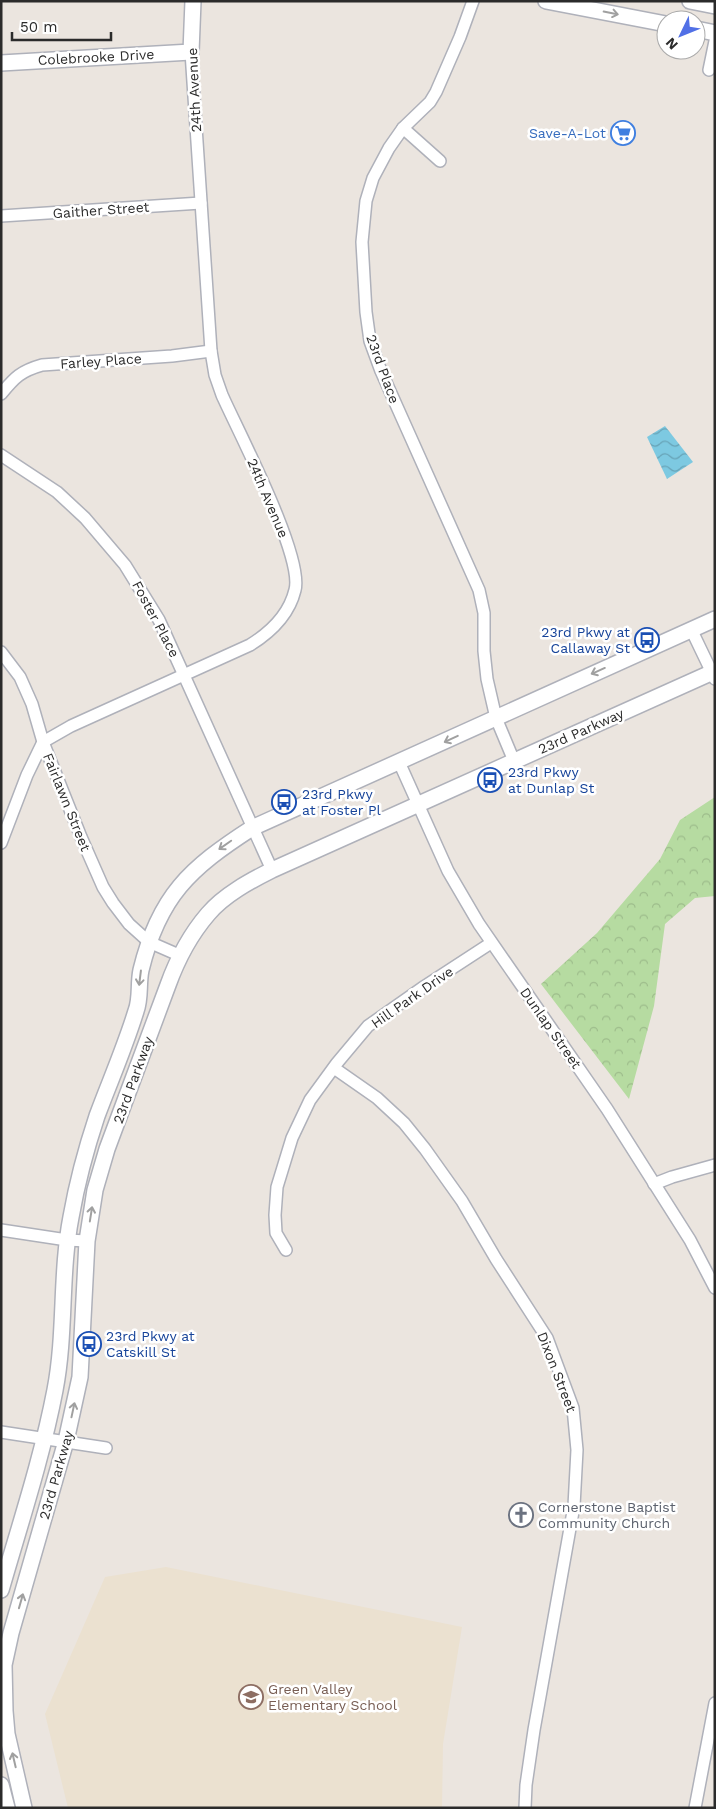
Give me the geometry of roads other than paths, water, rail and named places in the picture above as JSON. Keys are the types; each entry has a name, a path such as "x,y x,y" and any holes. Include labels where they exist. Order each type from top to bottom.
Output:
{"street":[{"name":"24th Avenue","path":"43,742 71,726 250,645 265,634 284,615 296,589 294,566 277,516 222,395 215,375 211,351 191,52 193,1"},
{"name":"23rd Place","path":"473,1 460,37 436,92 430,102 403,128 373,178 366,201 362,242 370,341 381,371 479,590 484,613 486,674 496,718 514,760"},
{"path":"546,1 656,22"},
{"path":"690,1 715,6"},
{"path":"709,70 715,41"},
{"name":"Colebrooke Drive","path":"1,63 191,52"},
{"path":"403,128 440,161"},
{"name":"Gaither Street","path":"1,216 201,203"},
{"name":"Farley Place","path":"1,394 18,375 28,369 42,365 172,356 211,351"},
{"name":"Foster Place","path":"1,455 57,492 85,518 106,541 140,587 159,620 272,870"},
{"name":"23rd Parkway","path":"1,1590 44,1438 58,1372 67,1240 74,1197 85,1153 137,1009 140,973 149,942 162,912 189,875 221,848 252,828 715,619"},
{"path":"691,629 714,674"},
{"name":"Fairlawn Street","path":"1,652 20,677 32,704 43,742 81,838 113,904 129,924 149,942 181,956"},
{"name":"23rd Parkway","path":"24,1808 7,1734 4,1665 66,1441 80,1377 87,1241 95,1190 108,1149 168,986 192,936 209,913 254,879 514,760 714,674"},
{"path":"1,843 27,775 43,742"},
{"name":"Dunlap Street","path":"400,762 448,871 491,943 607,1109 690,1240 715,1288"},
{"name":"Hill Park Drive","path":"286,1250 276,1233 277,1187 292,1138 310,1100 368,1026 491,943"},
{"name":"Dixon Street","path":"334,1068 377,1098 404,1123 462,1201 496,1259 547,1338 573,1408 577,1450 574,1506 534,1730 526,1785 525,1808"},
{"path":"654,1184 715,1165"},
{"path":"1,1230 67,1240 87,1241"},
{"path":"1,1432 106,1448"},
{"path":"696,1808 715,1703"},
{"path":"1,1785 7,1808"}],"water":[{"path":"665,426 693,462 667,479 647,437"}],"place":[{"name":"Save-A-Lot","path":"623,133"},
{"name":"23rd Pkwy at Callaway St","path":"647,640"},
{"name":"23rd Pkwy at Dunlap St","path":"490,780"},
{"name":"23rd Pkwy at Foster Pl","path":"284,802"},
{"name":"23rd Pkwy at Catskill St","path":"89,1344"},
{"name":"Cornerstone Baptist Community Church","path":"521,1515"},
{"name":"Green Valley Elementary School","path":"251,1697"}]}
